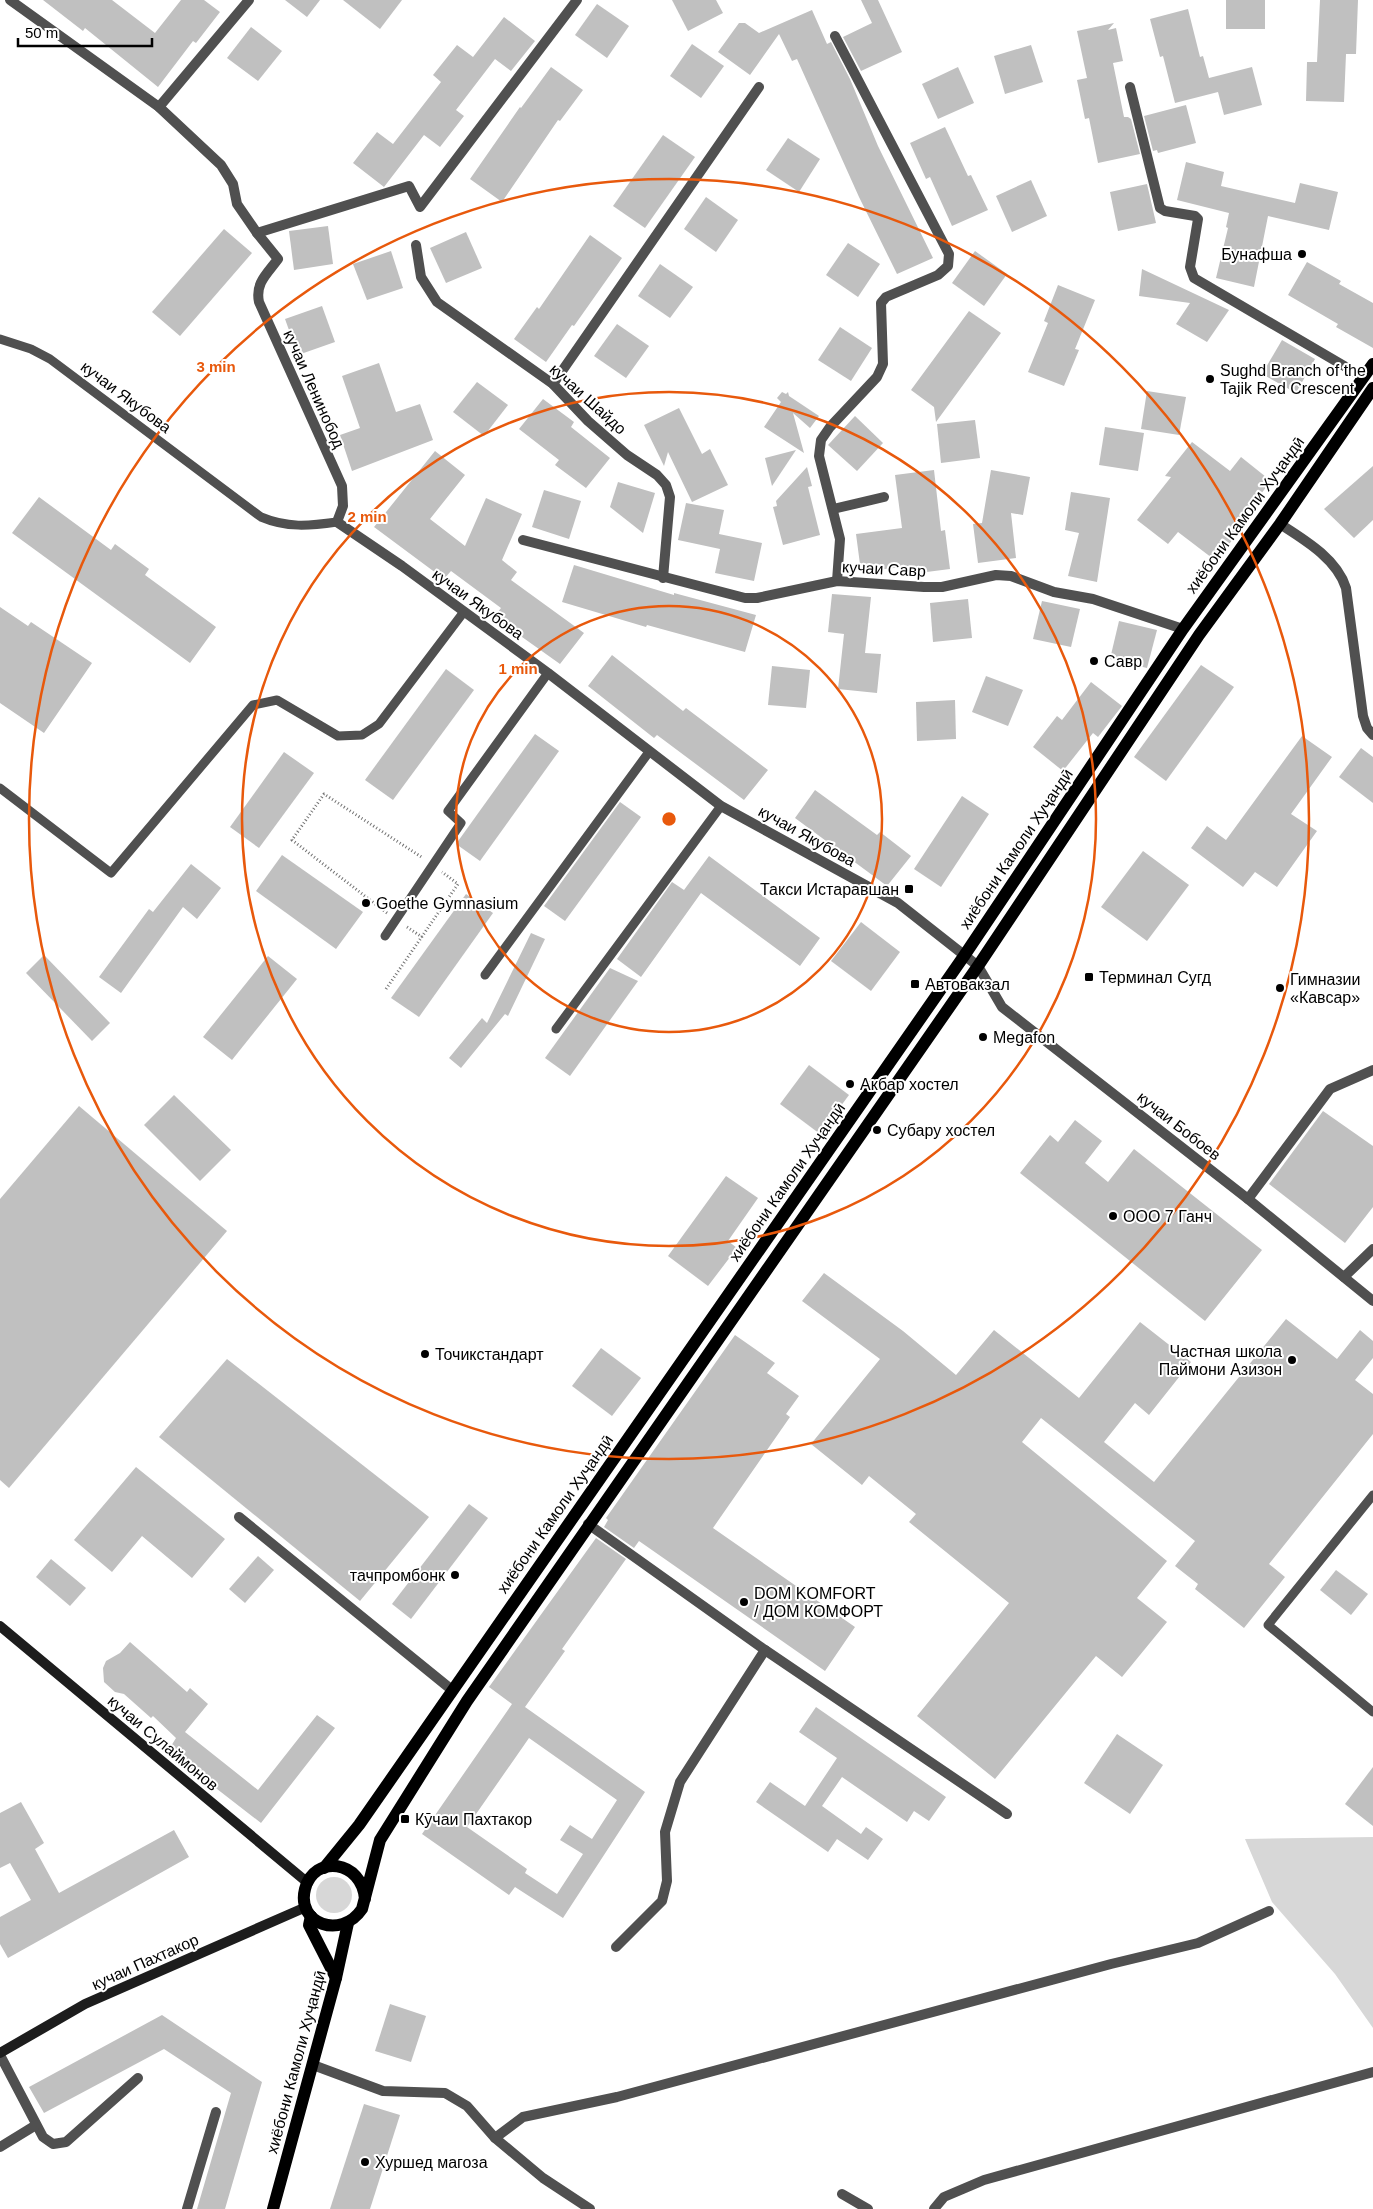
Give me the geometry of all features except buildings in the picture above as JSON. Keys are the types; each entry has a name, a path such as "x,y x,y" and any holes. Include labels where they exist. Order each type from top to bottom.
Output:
{"main road":[{"name":"хиёбони Камоли Хуҷандӣ","path":"324,1868 359,1825 964,956 1183,630 1373,364"},
{"path":"309,1912 319,1922 328,1926 348,1923 360,1913 380,1840 467,1701 588,1524 978,966 1199,634 1280,524 1373,388"},
{"name":"кучаи Сулаймонов","path":"0,1626 308,1883"},
{"path":"336,1978 309,1925 309,1912 304,1898 308,1883 316,1873 324,1868 343,1867 352,1872 364,1889 365,1899"},
{"name":"кучаи Пахтакор","path":"0,2054 85,2004 309,1912"},
{"name":"хиёбони Камоли Хуҷандӣ","path":"273,2209 336,1978 348,1923"}],"street":[{"path":"10,0 159,107 224,169 233,184 237,204 257,233 409,186 420,207 577,0"},
{"path":"159,107 249,0"},
{"path":"835,36 949,254 948,266 938,275 886,297 880,303 883,364 877,377 830,427 821,440 820,456 840,539 837,581"},
{"path":"1130,86 1160,208 1165,212 1195,216 1198,219 1190,268 1194,278 1363,377"},
{"path":"553,384 759,87"},
{"name":"кучаи Ленинобод","path":"257,233 278,259 259,283 257,292 259,302 342,486 343,506 337,522"},
{"name":"кучаи Шайдо","path":"416,245 420,278 437,302 553,384 588,421 627,455 657,476 666,485 670,497 663,578"},
{"path":"833,509 884,497"},
{"name":"кучаи Якубова","path":"337,522 402,566 721,806 898,903 978,966"},
{"path":"1280,524 1301,537 1336,567 1342,577 1346,588 1363,716 1367,728 1373,735"},
{"name":"кучаи Савр","path":"523,540 744,598 757,598 837,581 942,587 996,576 1011,576 1054,592 1093,599 1183,630"},
{"name":"кучаи Бобоев","path":"978,966 1002,1007 1248,1199 1373,1301"},
{"path":"1248,1199 1330,1089 1373,1070"},
{"path":"1344,1277 1373,1249"},
{"path":"239,1518 452,1690"},
{"path":"588,1524 764,1650 1008,1814"},
{"path":"616,1947 662,1901 667,1881 665,1832 680,1782 764,1650"},
{"path":"495,2138 523,2117 617,2097 1111,1964 1198,1943 1268,1912"},
{"name":"кучаи Пахтакор","path":"0,2054 43,2137 53,2144 66,2142 138,2078"},
{"path":"313,2065 383,2091 445,2093 467,2106 495,2138 543,2178 590,2209"},
{"path":"934,2209 944,2196 984,2180 1373,2072"},
{"path":"187,2209 216,2112"},
{"path":"0,2147 36,2125"},
{"path":"842,2194 868,2209"}],"lane":[{"name":"кучаи Якубова","path":"0,339 31,349 50,359 260,516 277,524 301,527 337,522"},
{"path":"0,788 111,873 253,705 277,700 338,736 362,735 379,724 463,613"},
{"path":"384,936 461,823 448,811 548,674"},
{"path":"485,975 650,752"},
{"path":"556,1029 721,806"},
{"path":"1373,1494 1268,1625 1373,1712"}],"path":[{"path":"386,989 458,884 433,865 324,794 292,840 396,919 422,936"}],"shaded area":[{"path":"1373,1837 1373,2028 1335,1974 1272,1902 1245,1839"},
{"path":"334,1877 347,1882 352,1895 347,1908 334,1913 321,1908 316,1895 321,1882"}],"place":[{"name":"Бунафша","path":"1302,254"},
{"name":"Sughd Branch of the Tajik Red Crescent","path":"1210,379"},
{"name":"Савр","path":"1094,661"},
{"name":"Такси Истаравшан","path":"909,889"},
{"name":"Goethe Gymnasium","path":"366,903"},
{"name":"Терминал Сугд","path":"1089,977"},
{"name":"Автовакзал","path":"915,984"},
{"name":"Гимназии «Кавсар»","path":"1280,988"},
{"name":"Megafon","path":"983,1037"},
{"name":"Акбар хостел","path":"850,1084"},
{"name":"Субару хостел","path":"877,1130"},
{"name":"ООО 7 Ганч","path":"1113,1216"},
{"name":"Точикстандарт","path":"425,1354"},
{"name":"Частная школа Паймони Азизон","path":"1292,1360"},
{"name":"тачпромбонк","path":"455,1575"},
{"name":"DOM KOMFORT / ДОМ КОМФОРТ","path":"744,1602"},
{"name":"Кӯчаи Пахтакор","path":"405,1819"},
{"name":"Хуршед магоза","path":"365,2162"}]}
